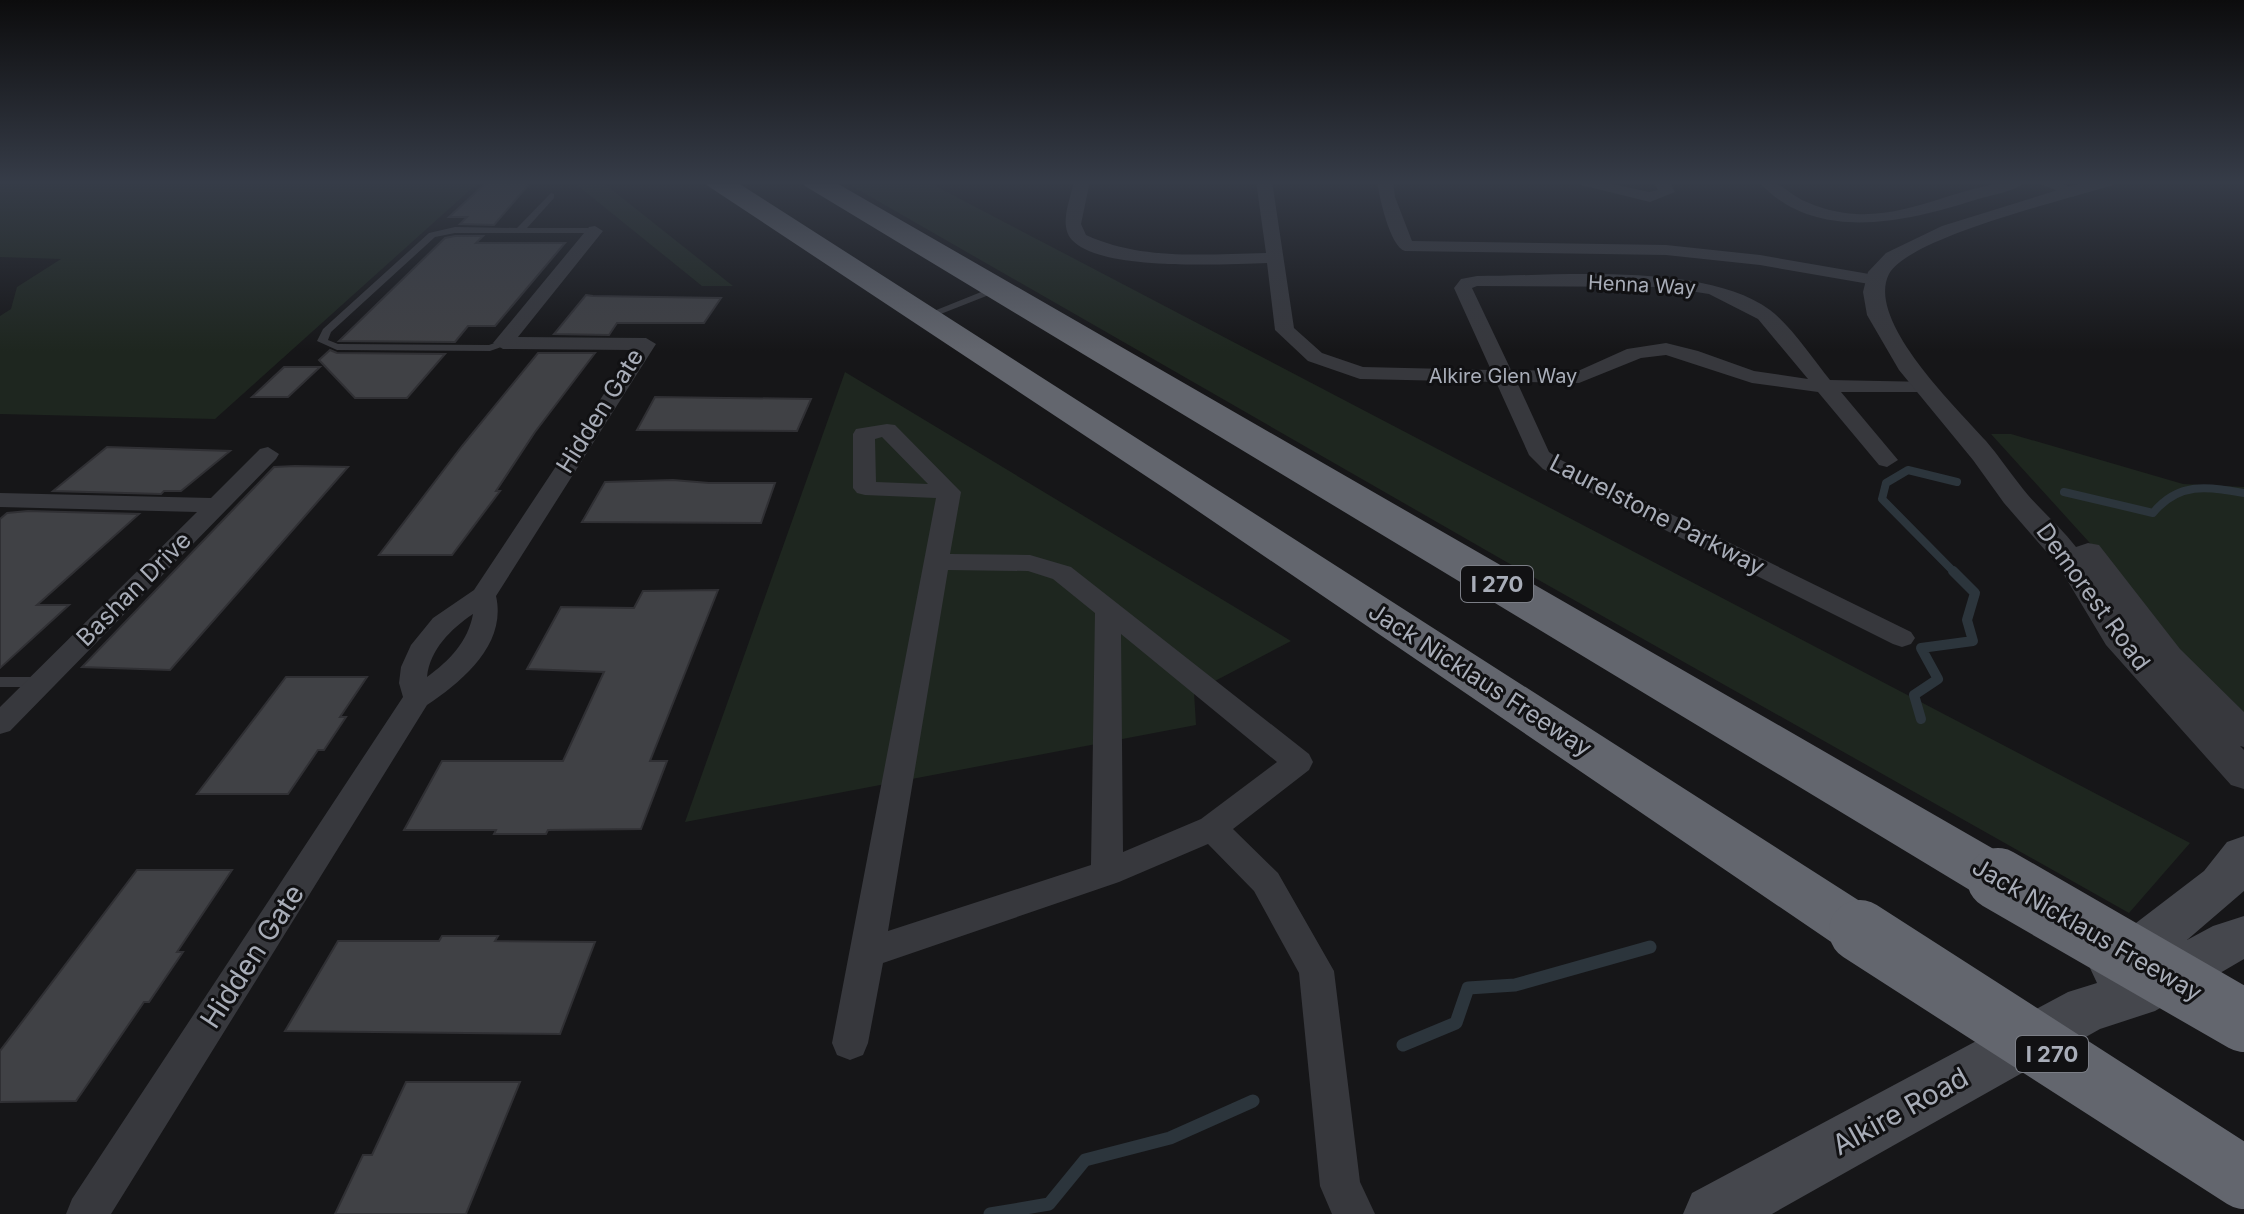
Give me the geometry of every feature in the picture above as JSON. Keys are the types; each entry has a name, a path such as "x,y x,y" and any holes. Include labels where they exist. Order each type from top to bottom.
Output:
{"highway":[{"name":"Jack Nicklaus Freeway","path":"803,238 1184,484 1860,931 2244,1178"},
{"name":"Jack Nicklaus Freeway","path":"909,238 2244,1021"}],"main road":[{"path":"2087,1009 2106,975 2221,885 2244,855"},
{"name":"Alkire Road","path":"1713,1214 2087,1009 2137,995 2231,941 2244,937"}],"street":[{"path":"503,343 590,238"},
{"path":"1079,238 1108,252 1132,257 1274,258"},
{"name":"Alkire Glen Way","path":"1271,238 1285,330 1315,357 1360,373 1579,377 1595,374 1640,352 1662,350 1754,378 1823,384 1924,386"},
{"path":"1402,238 1405,246 1666,250 1760,260 1875,280 1890,260 1933,238"},
{"name":"Demorest Road","path":"1875,280 1873,295 1884,327 1924,386 1980,450 2013,495 2063,550 2119,638 2244,775"},
{"name":"Henna Way","path":"1467,283 1664,282 1713,289 1735,298 1765,315 1887,460"},
{"name":"Laurelstone Parkway","path":"1467,283 1463,288 1504,378 1540,455 1551,464 1902,638"},
{"name":"Hidden Gate","path":"417,698 413,679 428,642 455,613 483,596 646,344 503,343"},
{"name":"Demorest Road","path":"1980,450 2042,497 2161,649 2244,734"},
{"name":"Bashan Drive","path":"0,724 268,454"},
{"path":"850,1043 949,492"},
{"path":"0,500 216,505"},
{"path":"867,953 1107,873 1212,828 1298,762 1062,573 1030,563 938,562"},
{"name":"Hidden Gate","path":"87,1214 417,698 450,676 469,653 484,623 487,604 483,596"},
{"path":"1107,873 1108,609"},
{"path":"1212,828 1266,882 1316,971 1340,1186 1354,1214"}],"lane":[{"path":"429,238 327,331 322,341 337,347 490,348 503,343"},
{"path":"924,317 996,289"},
{"path":"0,682 41,682"}],"shaded area":[{"path":"0,238 417,238 215,419 0,414 0,316 11,309 17,287 61,259 0,257"},
{"path":"642,238 672,238 733,286 702,286"},
{"path":"942,238 1034,238 2190,843 2129,913 1503,560"},
{"path":"845,372 1291,641 1194,692 1196,725 685,822"},
{"path":"1991,434 2011,434 2183,484 2244,487 2244,718 2195,673 2108,563"}],"building":[{"path":"445,238 481,238 476,243 565,243 495,326 468,326 455,342 339,341"},
{"path":"586,295 721,298 704,323 617,323 609,335 554,334"},
{"path":"330,350 337,353 445,354 407,398 355,398 319,360"},
{"path":"538,353 595,353 535,432 496,491 500,491 452,555 379,555 462,446"},
{"path":"284,367 320,367 288,397 252,397"},
{"path":"655,397 811,399 797,431 637,430"},
{"path":"107,447 230,451 181,491 164,491 161,494 53,491"},
{"path":"274,467 348,467 170,670 82,667"},
{"path":"605,482 775,483 761,523 582,522"},
{"path":"7,513 139,514 37,605 69,605 0,668 0,519"},
{"path":"718,590 650,761 667,761 641,829 548,830 546,834 494,834 496,830 404,830 442,761 563,761 604,672 527,669 561,607 634,608 643,591"},
{"path":"286,677 367,677 340,717 346,717 324,750 318,750 288,794 197,794"},
{"path":"137,870 232,870 177,952 183,952 149,1002 144,1002 76,1101 0,1102 0,1051"},
{"path":"442,936 498,936 495,941 595,942 560,1034 285,1031 338,941 439,941"},
{"path":"406,1082 520,1082 466,1214 335,1214 363,1155 372,1155"}],"waterway":[{"path":"1955,573 1882,499 1886,483 1908,470 1957,482"},
{"path":"2064,492 2153,513 2183,491 2206,488 2244,493"},
{"path":"1921,719 1914,695 1938,679 1921,648 1973,641 1967,620 1975,593 1955,573"},
{"path":"1403,1045 1456,1023 1468,988 1515,985 1650,947"},
{"path":"990,1214 1049,1204 1085,1160 1170,1138 1253,1101"}]}
